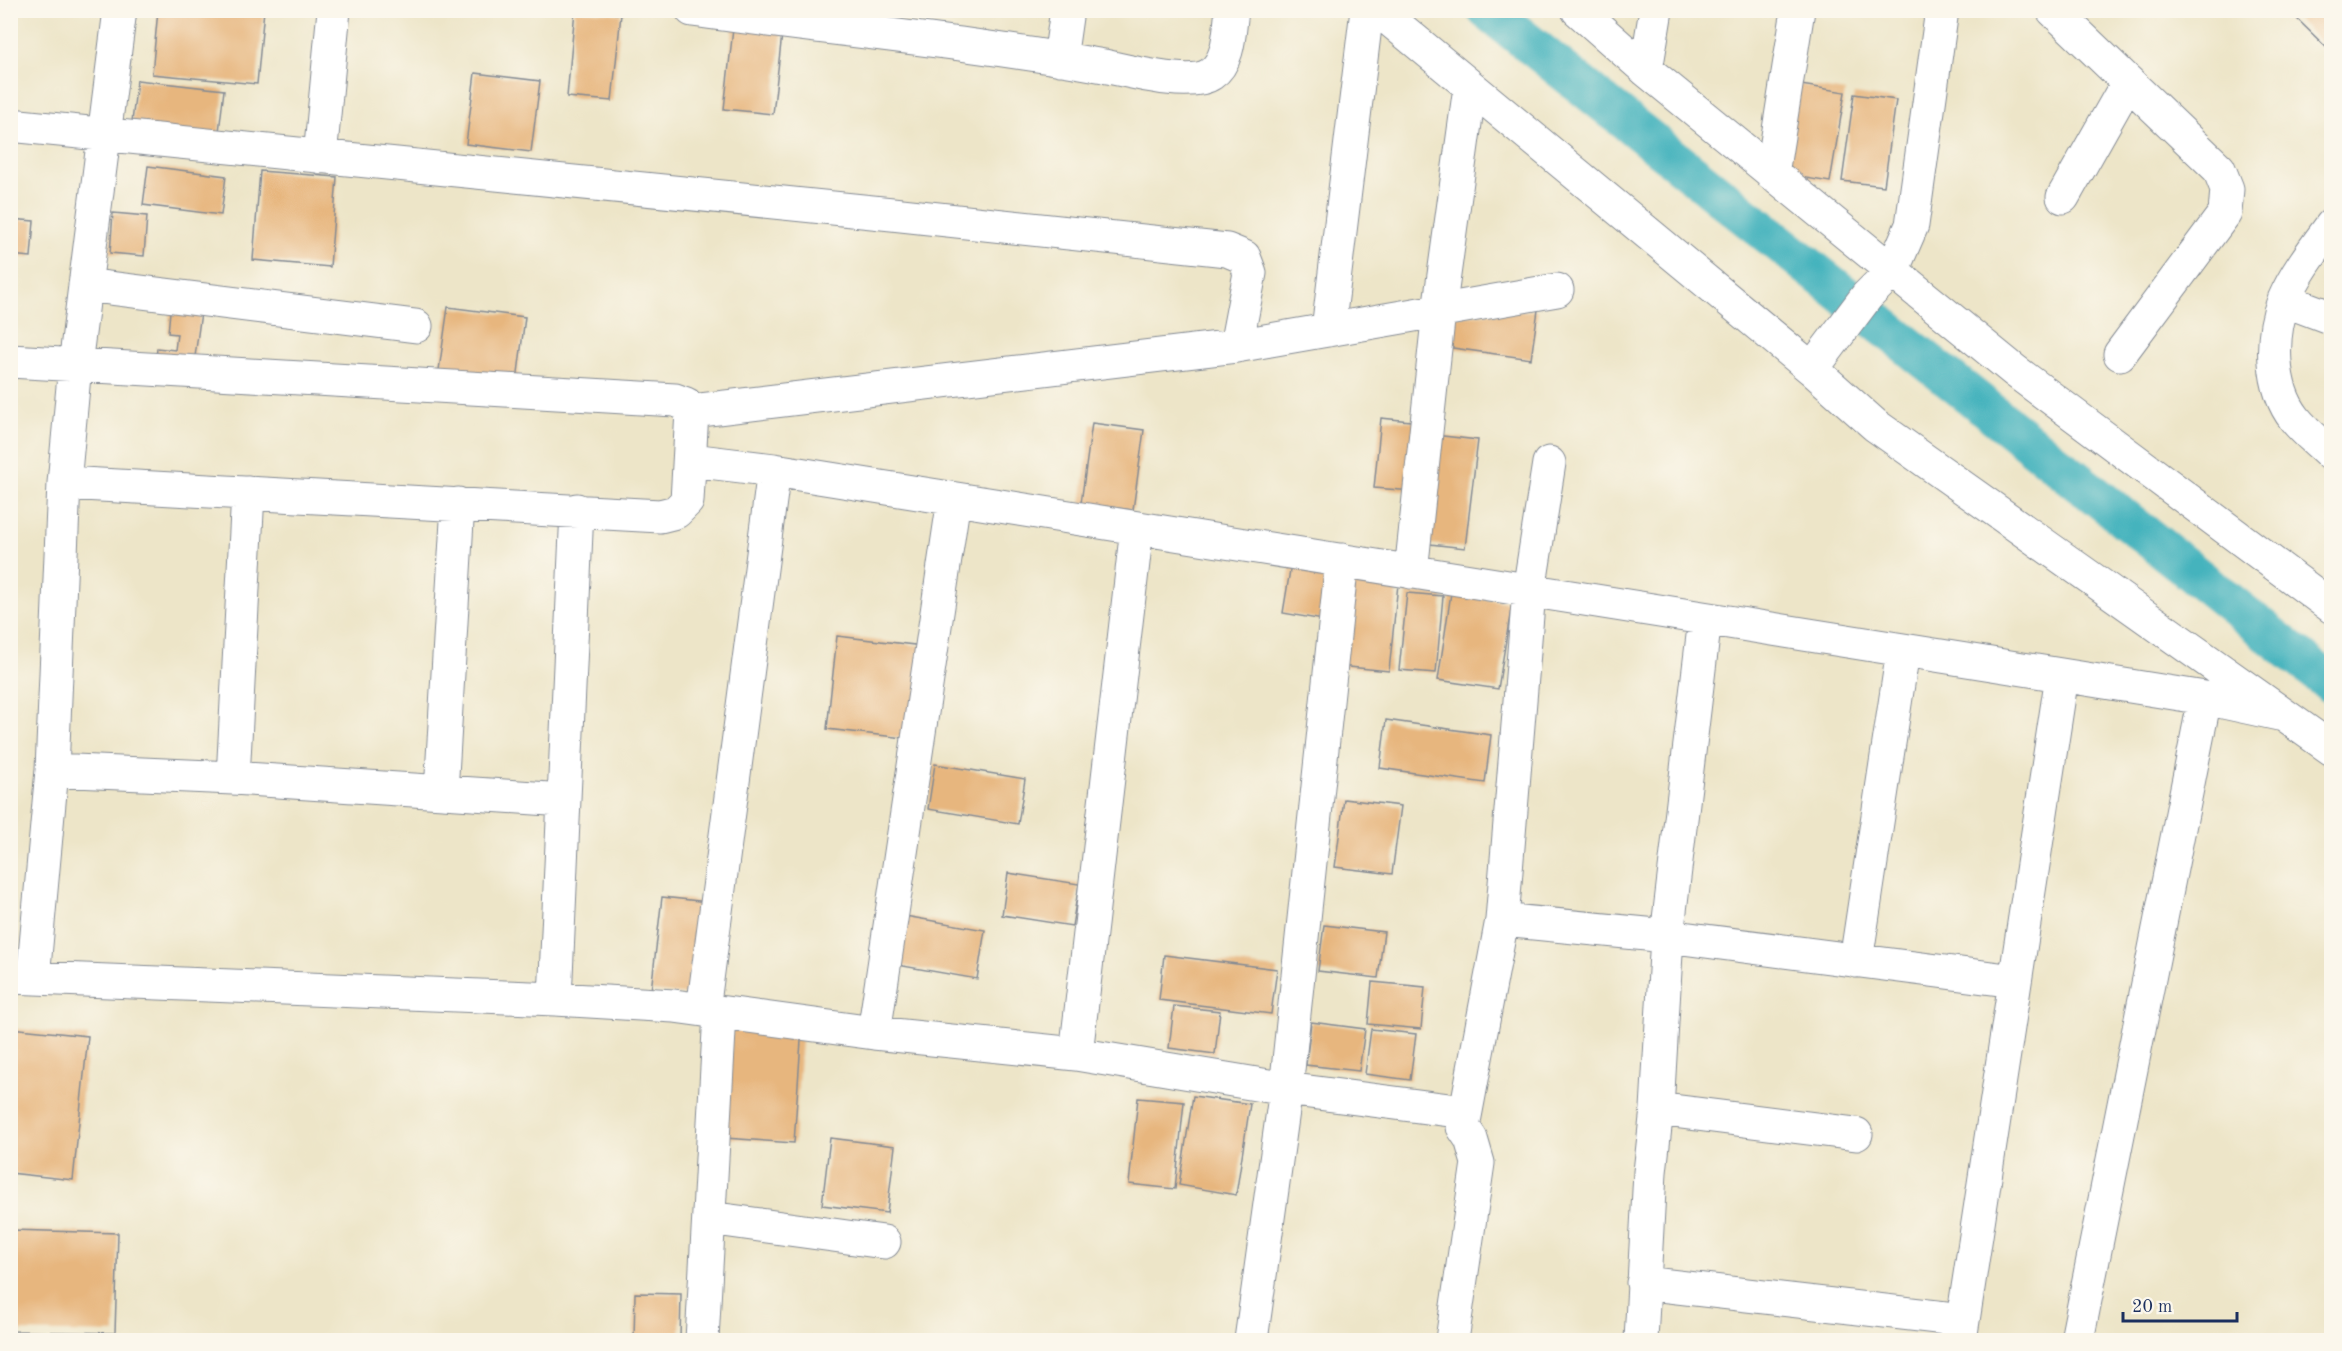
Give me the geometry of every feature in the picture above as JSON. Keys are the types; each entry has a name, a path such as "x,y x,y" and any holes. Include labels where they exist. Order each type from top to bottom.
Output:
{"street":[{"path":"120,10 75,365 64,483 52,770 22,977 555,999 711,1011 874,1033 1076,1054 1286,1089 1465,1112"},
{"path":"320,157 334,10"},
{"path":"1060,59 1066,10"},
{"path":"699,11 889,23 1060,59 1168,78 1191,79 1211,74 1225,57 1232,10"},
{"path":"1328,330 1367,10"},
{"path":"1378,10 1812,369 1875,425 2331,749"},
{"path":"1578,10 1772,174 2015,371 2331,607"},
{"path":"1646,69 1656,10"},
{"path":"1772,174 1798,10"},
{"path":"1812,369 1867,296 1892,271 1912,225 1942,10"},
{"path":"2053,10 2219,169 2227,189 2225,213 2120,354"},
{"path":"2062,197 2128,82"},
{"path":"1411,572 1439,311 1470,87"},
{"path":"10,125 1227,250 1244,257 1250,273 1236,346"},
{"path":"2331,225 2284,300 2275,340 2276,371 2283,397 2295,419 2331,455"},
{"path":"85,285 416,326"},
{"path":"693,411 1236,346 1557,290"},
{"path":"2284,300 2331,318"},
{"path":"10,361 675,400 686,404 693,411 687,501 676,512 660,516 64,483"},
{"path":"691,460 774,470 1342,560 2205,699 2279,714"},
{"path":"1452,1341 1478,1163 1471,1139 1463,1126 1502,920 1529,591 1549,463"},
{"path":"702,1341 709,1218 711,1011 774,470"},
{"path":"233,778 248,493"},
{"path":"874,1033 954,499"},
{"path":"441,792 458,504"},
{"path":"555,999 577,510"},
{"path":"1076,1054 1137,528"},
{"path":"1251,1341 1286,1089 1342,560"},
{"path":"1641,1341 1650,1172 1658,1109 1667,936 1706,619"},
{"path":"1856,961 1903,651"},
{"path":"1643,1283 1961,1330 2062,676"},
{"path":"2078,1341 2205,699"},
{"path":"52,770 233,778 564,800"},
{"path":"1502,920 1667,936 2015,981"},
{"path":"1658,1109 1856,1134"},
{"path":"709,1218 884,1242"}],"building":[{"path":"158,10 264,10 257,84 152,74"},
{"path":"575,10 621,14 612,101 567,97"},
{"path":"2288,10 2332,10 2332,53"},
{"path":"734,20 783,25 773,114 724,109"},
{"path":"475,73 540,81 531,152 466,144"},
{"path":"137,80 224,90 218,140 131,130"},
{"path":"1795,84 1845,92 1830,182 1781,174"},
{"path":"1854,94 1896,100 1884,186 1842,181"},
{"path":"148,166 226,176 221,215 143,205"},
{"path":"260,171 337,177 330,267 253,260"},
{"path":"113,213 147,216 144,256 110,253"},
{"path":"10,219 34,221 31,257 10,255"},
{"path":"171,301 202,305 194,364 156,359 157,348 175,350 177,334 168,333"},
{"path":"448,307 525,317 517,381 439,370"},
{"path":"1538,310 1531,359 1446,347 1448,317"},
{"path":"1381,418 1420,422 1414,491 1374,488"},
{"path":"1092,423 1144,430 1133,510 1081,503"},
{"path":"1434,435 1478,440 1465,548 1421,543"},
{"path":"1292,558 1332,565 1323,620 1283,613"},
{"path":"1349,579 1398,584 1389,671 1339,666"},
{"path":"1407,593 1443,596 1436,673 1399,670"},
{"path":"1451,593 1512,603 1498,689 1438,680"},
{"path":"837,636 923,646 912,739 827,729"},
{"path":"1386,720 1491,735 1485,783 1380,768"},
{"path":"935,764 1025,779 1018,824 928,809"},
{"path":"1344,799 1401,806 1392,874 1335,867"},
{"path":"1008,873 1079,884 1072,926 1002,915"},
{"path":"662,897 708,902 698,996 651,991"},
{"path":"905,916 985,930 977,979 897,965"},
{"path":"1324,925 1384,932 1378,978 1318,971"},
{"path":"1164,955 1277,969 1271,1014 1159,1000"},
{"path":"1372,982 1425,987 1421,1029 1368,1024"},
{"path":"1174,1006 1220,1011 1215,1054 1169,1048"},
{"path":"732,1022 802,1026 794,1143 725,1138"},
{"path":"1311,1022 1365,1029 1359,1071 1306,1065"},
{"path":"10,1028 88,1036 73,1180 10,1173"},
{"path":"1371,1029 1416,1034 1410,1080 1365,1074"},
{"path":"1193,1096 1250,1104 1236,1195 1179,1185"},
{"path":"1138,1098 1184,1102 1175,1189 1129,1184"},
{"path":"830,1138 895,1146 887,1213 822,1205"},
{"path":"10,1230 118,1233 115,1333 10,1331"},
{"path":"635,1293 681,1294 680,1340 634,1340"}],"waterway":[{"path":"1487,10 2332,684"}]}
